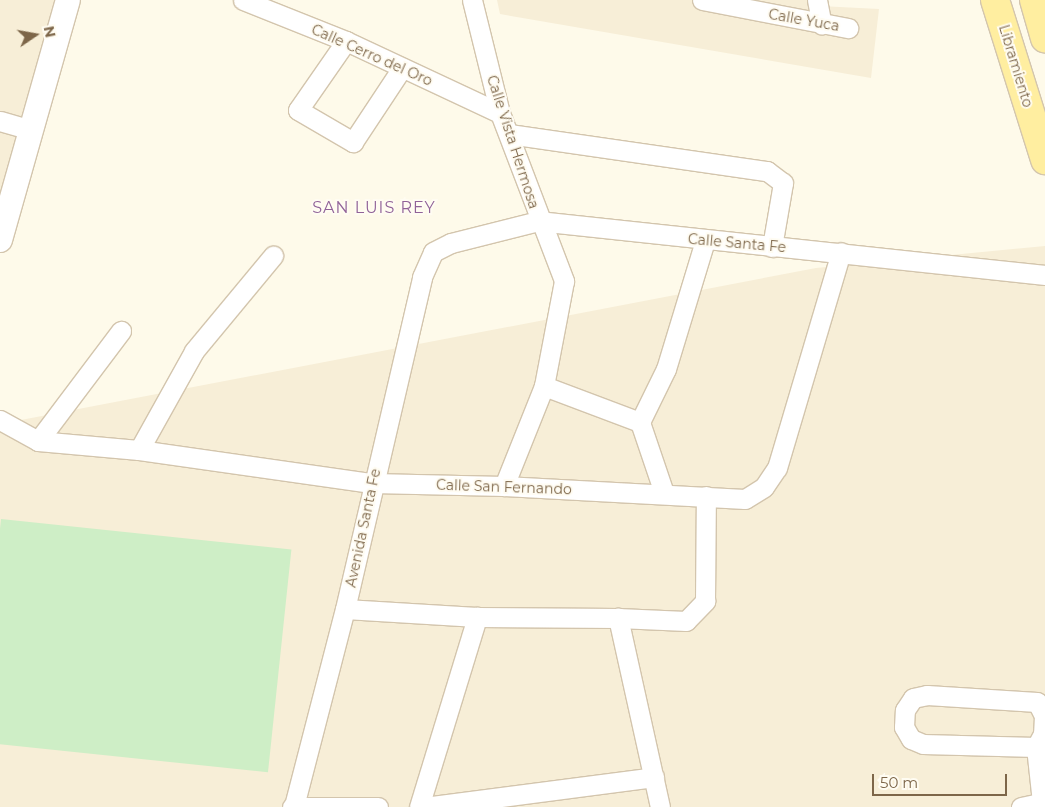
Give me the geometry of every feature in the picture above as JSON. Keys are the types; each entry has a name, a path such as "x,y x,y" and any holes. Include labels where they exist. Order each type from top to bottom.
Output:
{"main road":[{"name":"Libramiento","path":"995,0 1045,160"},
{"path":"1038,2 1045,38"}],"street":[{"path":"0,240 68,0"},
{"name":"Calle Cerro del Oro","path":"243,0 346,41 500,113"},
{"name":"Calle Vista Hermosa","path":"472,0 500,113 509,134 538,221 564,281 544,386"},
{"name":"Calle Yuca","path":"702,0 822,25 848,28"},
{"path":"817,0 822,25"},
{"path":"346,41 298,110 353,142 402,68"},
{"path":"0,121 32,130"},
{"path":"509,134 767,171 783,183 772,247"},
{"name":"Calle Santa Fe","path":"433,252 451,243 538,221 705,241 841,252 1045,275"},
{"path":"664,494 640,422 666,369 705,241"},
{"name":"Avenida Santa Fe","path":"293,806 345,609 372,483 422,277 433,252"},
{"name":"Calle San Fernando","path":"0,420 38,442 139,450 372,483 504,486 745,499 764,487 777,468 841,252"},
{"path":"139,450 194,351 273,256"},
{"path":"38,442 121,331"},
{"path":"504,486 544,386 640,422"},
{"path":"345,609 477,617 618,618 686,621 705,601 706,496"},
{"path":"419,807 477,617"},
{"path":"618,618 660,807"},
{"path":"1021,807 1043,802 1036,747 1043,734 1044,716 1037,702 927,695 913,698 905,710 904,727 911,739 922,744 1036,747"},
{"path":"424,807 654,776"},
{"path":"293,806 378,807"}],"shaded area":[{"path":"0,0 68,0 0,211"},
{"path":"497,0 818,0 820,6 879,9 871,78 500,14"},
{"path":"1045,246 1045,807 0,807 0,424 816,268"}],"green space":[{"path":"1,519 291,550 268,772 0,744"}],"district":[{"name":"SAN LUIS REY","path":"374,208"}]}
